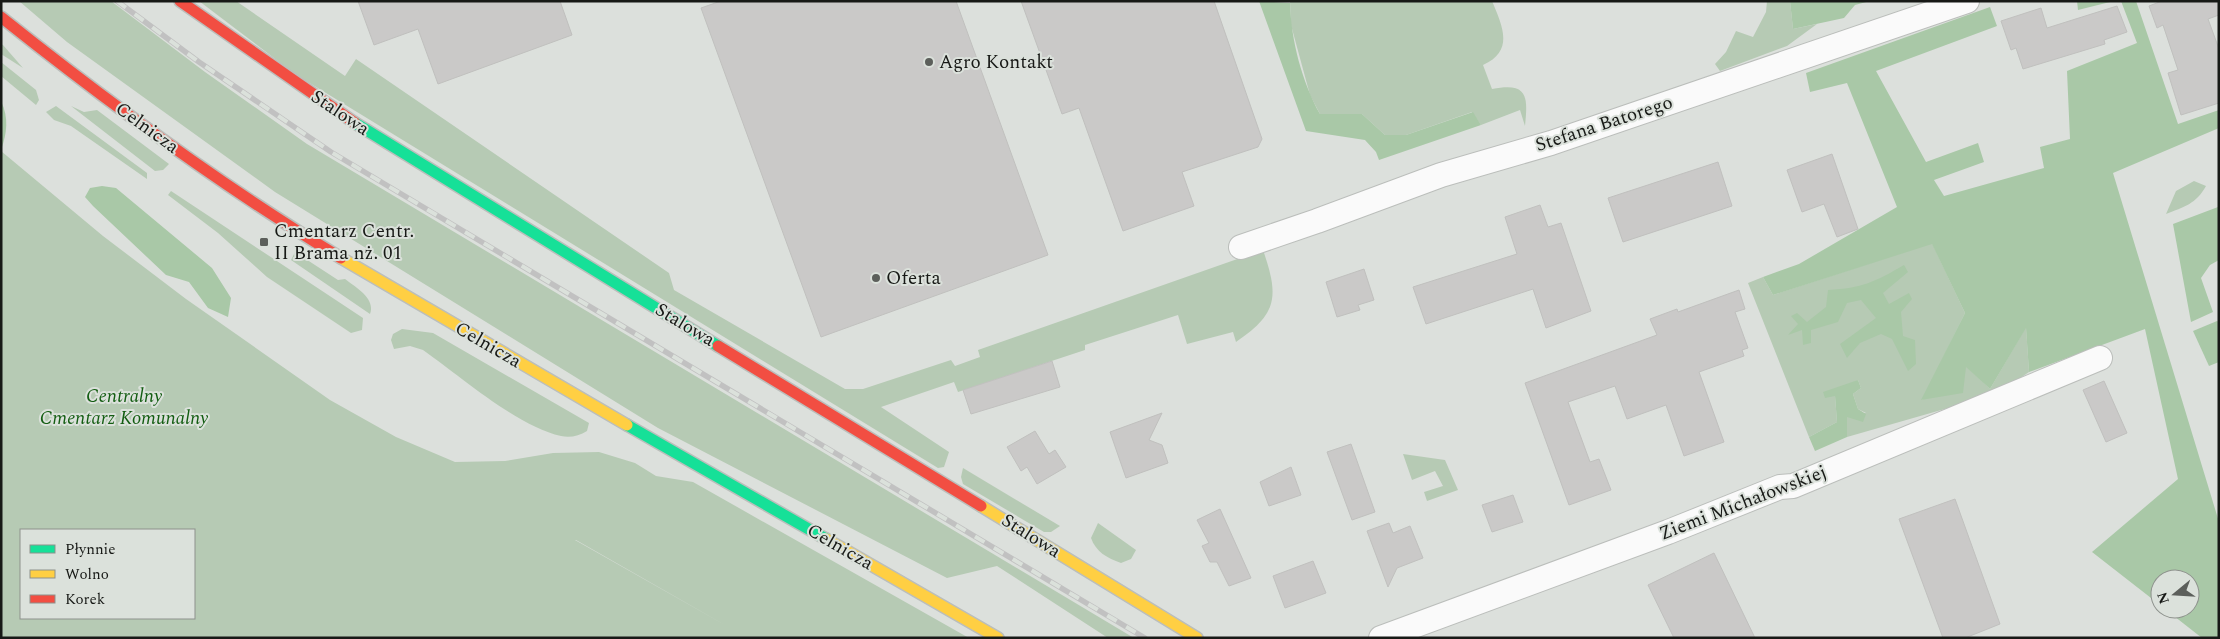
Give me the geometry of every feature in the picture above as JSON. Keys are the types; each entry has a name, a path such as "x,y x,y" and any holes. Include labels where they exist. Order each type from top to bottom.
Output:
{"street":[{"name":"Stalowa","path":"180,1 366,131 1197,638"},
{"name":"Stefana Batorego","path":"1241,247 1441,175 1551,143 1967,1"},
{"name":"Celnicza","path":"1,17 70,72 183,155 278,220 402,295 998,638"},
{"name":"Ziemi Michałowskiej","path":"1381,638 1668,532 1780,487 1793,486 2100,358"}],"green space":[{"path":"19,1 111,1 205,72 307,144 1134,638 1108,638 997,566 947,578 658,428 275,192 67,42"},
{"path":"199,1 236,1 345,76 356,59 669,273 674,290 845,389 863,389 951,360 955,366 980,357 978,350 1263,250 1273,292 1271,303 1267,313 1260,322 1236,342 1233,332 1187,344 1178,315 1085,345 1085,350 958,392 954,382 881,407 949,452 944,467 938,468 295,74"},
{"path":"1259,1 1290,3 1295,46 1303,75 1320,114 1362,114 1385,135 1406,135 1473,112 1481,125 1379,160 1376,152 1365,140 1306,131"},
{"path":"1290,1 1492,1 1502,28 1503,45 1493,59 1483,65 1492,89 1513,88 1523,94 1526,107 1525,126 1520,110 1481,125 1472,112 1406,135 1385,135 1362,114 1320,114 1310,95 1291,25"},
{"path":"1767,1 1790,1 1793,29 1817,24 1787,46 1720,71 1715,64 1726,52 1736,31 1753,37 1766,12"},
{"path":"1790,1 1870,1 1855,5 1844,18 1793,29"},
{"path":"2077,1 2114,1 2078,10"},
{"path":"2121,1 2136,1 2178,124 2219,110 2219,128 2113,173 2219,522 2219,638 2202,638 2178,619 2200,619 2200,569 2150,569 2150,597 2092,552 2178,479 2145,329 2029,372 2026,328 1990,389 1966,367 1963,393 1921,400 1965,313 1932,244 1773,295 1763,277 1799,264 1897,207 1847,83 1810,92 1806,73 1990,7 1997,26 1876,71 1926,162 1978,143 1984,162 1934,180 1944,196 2044,168 2040,147 2070,139 2067,71 2137,43"},
{"path":"1,44 3,45 23,68 1,54"},
{"path":"1,62 36,90 39,100 36,105 1,76"},
{"path":"1,101 4,107 6,126 1,150"},
{"path":"56,106 147,173 147,179 71,126 54,120 46,112"},
{"path":"71,106 84,112 97,110 169,164 163,170 155,171"},
{"name":"Centralny Cmentarz Komunalny","path":"1,151 103,236 186,299 330,400 396,437 455,462 505,461 553,453 599,452 635,463 656,476 693,482 969,638 1,638","holes":["575,540 576,540 732,629"]},
{"path":"2194,181 2206,186 2198,197 2189,204 2166,214 2176,191"},
{"path":"102,186 116,188 212,268 231,298 228,317 208,308 189,282 166,275 93,206 85,197 90,188"},
{"path":"171,191 363,318 362,330 351,333 267,277 218,233 168,195"},
{"path":"2218,207 2219,260 2210,265 2201,278 2213,312 2191,322 2173,224"},
{"path":"1932,243 1965,313 1922,400 1966,366 1990,389 2026,327 2029,372 1997,394 1847,437 1847,416 1866,413 1858,409 1853,394 1861,388 1858,380 1835,396 1837,422 1809,437 1748,283 1763,277 1773,295"},
{"path":"295,252 338,280 345,279 359,289 370,303 370,314 291,260"},
{"path":"1904,265 1908,272 1883,293 1889,304 1909,293 1912,299 1901,312 1903,336 1915,340 1916,364 1908,371 1892,339 1881,334 1860,343 1847,358 1840,344 1876,318 1861,300 1847,303 1838,322 1811,330 1811,343 1803,345 1802,330 1788,335 1798,324 1791,316 1797,313 1807,322 1826,307 1828,290 1859,286 1885,276"},
{"path":"2217,321 2219,322 2219,362 2209,366 2193,331"},
{"path":"402,329 433,333 589,423 587,431 574,436 564,437 544,431 526,422 508,412 423,350 410,346 394,349 391,340 393,334"},
{"path":"1858,380 1861,388 1853,394 1858,409 1866,414 1863,422 1847,417 1847,437 1815,451 1809,437 1837,422 1835,396 1825,398 1823,392"},
{"path":"1403,454 1445,460 1458,490 1427,501 1424,492 1443,486 1435,471 1412,480"},
{"path":"963,468 1060,526 1051,532 1044,532 963,484 961,477"},
{"path":"1098,523 1136,550 1131,559 1121,563 1099,551 1091,538"}],"building":[{"path":"358,1 560,1 572,35 438,84 418,29 374,45"},
{"path":"721,1 956,1 1048,255 821,337 701,8"},
{"path":"1021,1 1214,1 1262,139 1258,147 1182,172 1194,206 1123,231 1079,108 1062,114"},
{"path":"2162,1 2219,1 2219,15 2208,19 2219,49 2219,103 2181,115 2168,73 2178,70 2163,25 2157,28 2149,6"},
{"path":"2117,6 2127,32 2104,40 2105,44 2023,69 2016,48 2011,50 2001,21 2041,8 2047,28"},
{"path":"1832,154 1858,229 1837,237 1824,204 1802,212 1787,170"},
{"path":"1718,162 1732,206 1623,242 1608,198"},
{"path":"1540,205 1548,227 1561,223 1591,311 1546,328 1533,289 1426,324 1413,287 1517,254 1505,217"},
{"path":"1364,269 1374,300 1358,305 1360,310 1337,317 1326,282"},
{"path":"1739,290 1745,309 1735,312 1748,348 1742,350 1744,356 1699,372 1724,442 1684,456 1666,405 1627,419 1615,386 1568,402 1590,462 1599,459 1611,490 1569,505 1525,383 1657,335 1650,319 1677,309 1678,312"},
{"path":"1052,361 1060,387 971,414 963,390"},
{"path":"2104,381 2127,433 2106,442 2083,390"},
{"path":"1162,413 1149,440 1162,445 1168,463 1126,478 1110,432"},
{"path":"1035,431 1049,454 1055,450 1066,467 1037,484 1027,467 1021,471 1007,447"},
{"path":"1351,444 1375,512 1352,520 1327,452"},
{"path":"1291,467 1301,495 1269,506 1260,482"},
{"path":"1513,495 1523,522 1492,532 1482,505"},
{"path":"1955,499 2000,624 1965,638 1943,638 1899,519"},
{"path":"1220,509 1251,578 1229,586 1217,562 1210,562 1202,546 1209,543 1197,520"},
{"path":"1389,523 1393,533 1410,526 1423,558 1397,568 1388,587 1367,531"},
{"path":"1714,553 1755,638 1674,638 1648,585"},
{"path":"1313,561 1326,593 1285,608 1273,576"}],"railway":[{"path":"117,1 199,62 331,152 1145,638"}],"traffic: fast":[{"path":"355,123 718,346"},
{"path":"627,425 826,539"}],"traffic: slow":[{"path":"341,258 627,425"},
{"path":"981,506 1197,638"},
{"path":"826,539 998,638"}],"traffic: jam":[{"path":"180,1 355,123"},
{"path":"1,17 167,143 253,202 341,258"},
{"path":"718,346 981,506"}],"place":[{"name":"Agro Kontakt","path":"929,62"},
{"name":"Cmentarz Centr. II Brama nż. 01","path":"264,242"},
{"name":"Oferta","path":"876,278"}]}
